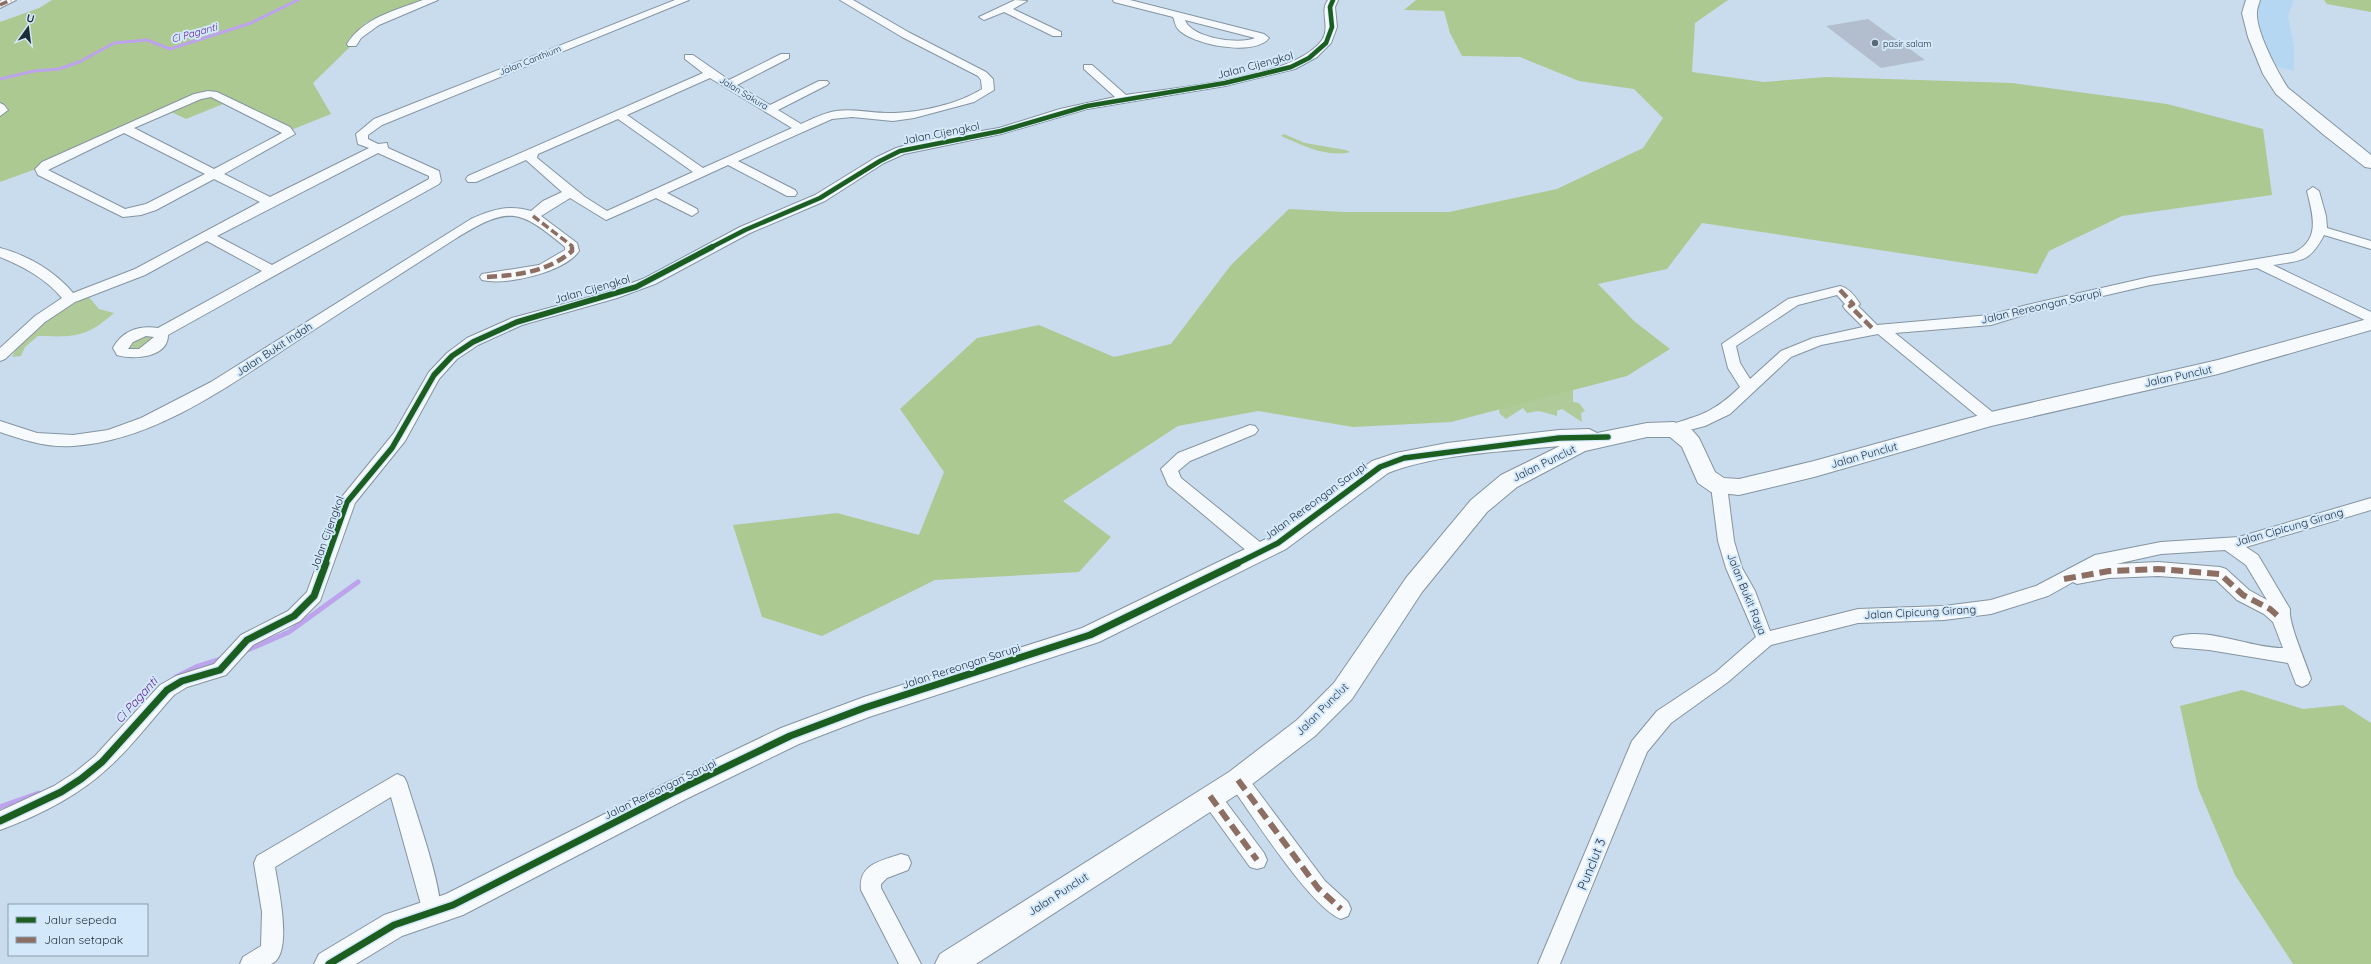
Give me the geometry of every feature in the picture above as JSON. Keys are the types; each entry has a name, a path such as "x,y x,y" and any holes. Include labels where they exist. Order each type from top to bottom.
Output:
{"main road":[{"path":"2253,0 2249,13 2255,36 2270,74 2282,90 2330,132 2370,161"},
{"name":"Jalan Punclut","path":"1719,486 1739,487 1814,469 1991,419 2218,367 2371,324"},
{"path":"1674,429 1684,434 1690,443 1706,477 1719,486"},
{"name":"Jalan Punclut","path":"950,964 1210,796 1238,780 1306,728 1344,691 1414,585 1479,506 1509,480 1542,462 1577,446 1608,437 1647,430 1674,429"},
{"name":"Jalan Rereongan Sarupi","path":"328,964 394,925 453,905 676,791 790,736 864,708 1090,635 1278,543 1380,467 1404,458 1447,451 1558,438 1608,437"}],"street":[{"path":"0,4 11,0"},
{"path":"352,44 362,31 373,24 433,0"},
{"name":"Jalan Canthium","path":"270,270 435,181 435,174 362,141 361,136 378,122 684,0"},
{"path":"533,152 531,158 534,162 601,215 606,216 703,174 800,128 835,114 893,117 919,114 949,106 988,90 987,79 982,74 906,35 845,0"},
{"path":"984,17 1005,9 1022,0"},
{"path":"1118,0 1178,15 1260,36 1264,38 1233,44 1206,41 1182,28 1178,15"},
{"name":"Jalan Cijengkol","path":"0,821 61,792 81,779 102,762 166,690 182,681 220,670 242,644 294,616 314,596 347,502 354,490 392,448 412,417 432,378 440,368 449,358 476,338 530,316 583,304 638,286 744,230 820,198 898,152 923,144 950,142 996,132 1057,112 1122,98 1208,88 1278,71 1302,62 1319,51 1330,36 1333,24 1330,4 1333,0"},
{"path":"1005,9 1057,34"},
{"path":"729,84 785,56"},
{"name":"Jalan Sakura","path":"689,57 711,74 800,128"},
{"path":"1088,66 1122,98"},
{"path":"472,179 711,74"},
{"path":"771,110 823,83"},
{"path":"213,94 288,132 286,137 215,174 151,207 132,213 123,213 42,172 41,169 46,165 124,128 198,96 213,94"},
{"path":"0,107 2,110 0,112"},
{"path":"618,114 703,174"},
{"path":"124,128 270,202"},
{"path":"0,356 40,319 70,299 140,272 270,202 382,149"},
{"path":"729,161 791,193"},
{"path":"2313,191 2320,216 2320,230 2371,245"},
{"path":"658,194 692,212"},
{"path":"537,214 557,210 576,196"},
{"name":"Jalan Bukit Indah","path":"0,426 15,433 34,438 60,441 90,438 124,431 205,392 476,222 492,214 505,211 537,214"},
{"path":"487,277 517,275 551,264 567,257 572,251 572,246 537,214"},
{"name":"Jalan Rereongan Sarupi","path":"1674,429 1700,422 1725,410 1786,354 1818,341 1878,330 1991,320 2028,309 2150,281 2296,257 2309,251 2320,230"},
{"path":"208,236 270,270"},
{"path":"0,252 35,267 52,278 70,299"},
{"path":"2258,263 2323,292 2371,318"},
{"path":"160,333 270,270"},
{"path":"1750,388 1736,374 1730,358 1728,344 1793,302 1840,290 1848,296 1848,299 1853,304 1850,306 1878,330 1991,419"},
{"path":"1250,430 1184,457 1170,469 1174,481 1260,552"},
{"name":"Jalan Bukit Raya","path":"1631,763 1639,747 1664,717 1722,677 1766,639 1757,623 1746,591 1734,568 1726,540 1719,486"},
{"name":"Jalan Cipicung Girang","path":"1766,639 1858,616 1944,612 1991,607 2042,591 2095,562 2140,551 2239,544 2371,504"},
{"path":"2228,544 2252,560 2281,609 2280,618"},
{"path":"2064,579 2109,571 2158,569 2220,574 2243,595 2270,609 2280,618 2294,649 2302,679"},
{"path":"2180,642 2208,643 2287,656 2294,649"},
{"name":"Punclut 3","path":"1549,964 1631,763"},
{"path":"1238,780 1318,888 1341,909"},
{"path":"251,964 272,951 272,912 264,863 397,783 432,912"},
{"path":"1210,796 1257,860"},
{"path":"901,863 880,871 870,880 872,890 910,964"}],"shaded area":[{"path":"2243,0 2294,0 2288,16 2294,47 2294,71 2263,63"}],"green space":[{"path":"52,0 422,0 365,23 351,46 313,83 331,114 286,132 228,102 186,119 167,110 36,169 0,182 0,22 39,8"},
{"path":"1416,0 1728,0 1695,23 1692,72 1764,82 1826,77 2012,83 2167,104 2263,129 2272,195 2122,216 2049,251 2037,274 1702,223 1667,269 1598,284 1634,321 1670,349 1627,376 1451,422 1353,427 1258,411 1178,426 1063,501 1111,537 1079,572 935,580 822,636 762,617 733,525 837,513 919,535 944,472 900,409 977,338 1039,325 1114,357 1171,344 1231,265 1289,209 1345,212 1449,212 1557,189 1643,148 1663,118 1634,89 1579,81 1520,57 1462,56 1450,33 1444,11 1404,10"},
{"path":"2324,0 2371,0 2371,12 2327,4"},
{"path":"1284,134 1305,143 1350,152 1332,153 1314,150 1281,136"},
{"path":"88,296 99,309 114,313 87,332 70,336 38,336 25,347 21,356 12,357 18,347 35,329 56,314"},
{"path":"145,336 155,338 147,349 128,349 131,342"},
{"path":"1573,390 1573,402 1579,403 1585,411 1581,413 1582,422 1562,409 1557,411 1557,416 1539,411 1527,413 1523,408 1506,419 1500,414 1498,406"},
{"path":"2242,690 2303,709 2343,705 2371,723 2371,964 2293,964 2235,875 2198,788 2180,706"}],"building":[{"name":"pasir salam","path":"1868,19 1925,60 1881,68 1826,26"}],"waterway":[{"name":"Ci Paganti","path":"0,79 34,71 59,69 79,62 114,43 147,40 170,49 251,23 298,0"},
{"name":"Ci Paganti","path":"243,652 289,632 358,582"},
{"name":"Ci Paganti","path":"176,677 196,667 221,659"},
{"name":"Ci Paganti","path":"0,807 39,793"}],"marked path":[{"path":"0,5 11,0"},
{"path":"487,277 509,275 544,268 564,258 572,251 572,246 533,216"},
{"path":"1840,290 1853,304 1850,306 1874,330"},
{"path":"2064,579 2109,571 2158,569 2220,574 2243,595 2270,609 2280,618"},
{"path":"1238,780 1318,888 1341,909"},
{"path":"1210,796 1257,860"}],"cycle path":[{"path":"0,821 61,792 81,779 102,762 167,690 182,681 220,670 247,640 294,616 314,596 347,502 400,437 434,375 452,356 473,342 494,330 517,322 612,295 650,281 745,230 820,198 890,155 900,151 922,145 1001,131 1055,113 1110,101 1225,83 1291,67 1309,58 1326,43 1332,27 1330,4 1333,0"},
{"path":"329,964 394,925 453,905 676,791 790,736 864,708 1090,635 1278,543 1380,467 1404,458 1447,451 1559,438 1608,437"}],"place":[{"name":"pasir salam","path":"1875,43"}]}
